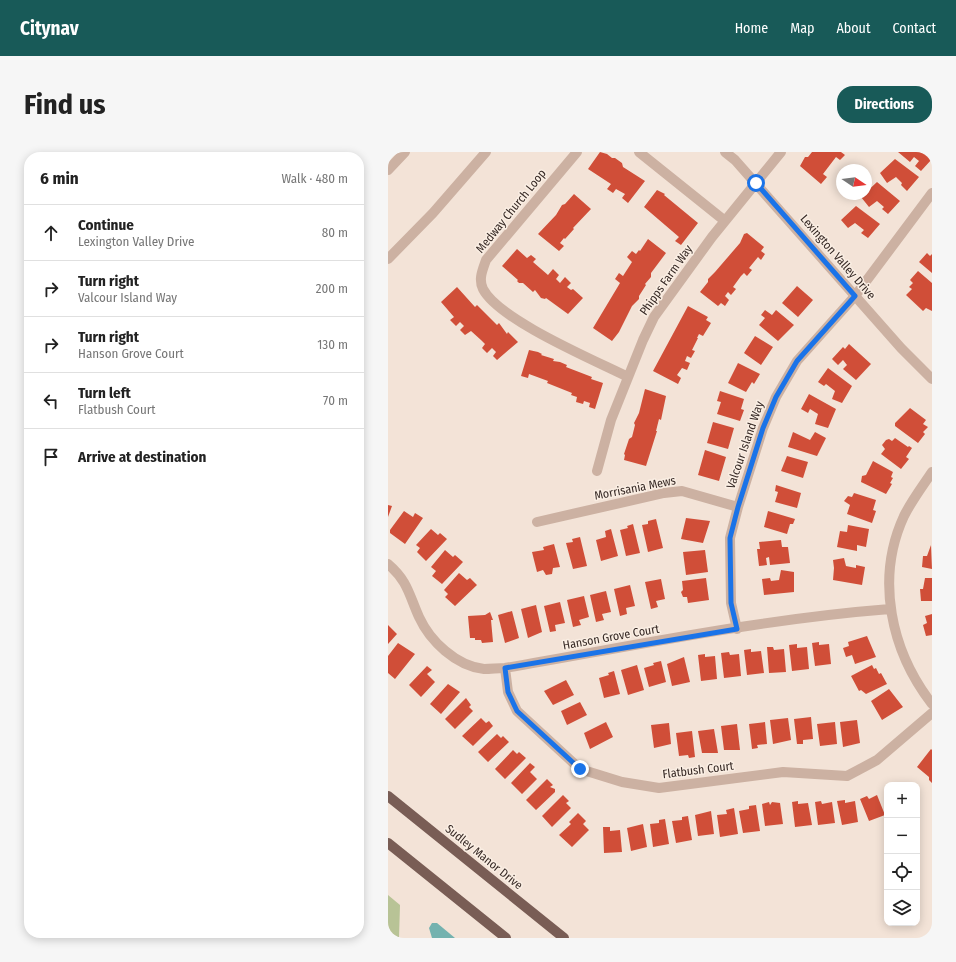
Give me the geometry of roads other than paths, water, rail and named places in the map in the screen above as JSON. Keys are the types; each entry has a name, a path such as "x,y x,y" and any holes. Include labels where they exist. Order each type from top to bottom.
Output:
{"main road":[{"name":"Sudley Manor Drive","path":"388,796 564,938"},
{"path":"388,844 506,938"}],"street":[{"path":"388,170 405,152"},
{"path":"388,259 433,213 486,152"},
{"name":"Medway Church Loop","path":"577,152 486,260 481,279 483,288 493,302 534,331 628,377"},
{"path":"639,152 725,221"},
{"name":"Lexington Valley Drive","path":"725,152 735,160 756,183 901,348 932,379"},
{"name":"Phipps Farm Way","path":"597,471 611,420 643,340 654,317 725,221 781,152"},
{"name":"Valcour Island Way","path":"737,629 731,603 730,538 738,507 763,428 776,397 797,361 855,296 932,193"},
{"path":"932,472 914,498 904,517 896,538 889,578 890,609 901,651 911,673 932,704"},
{"name":"Morrisania Mews","path":"537,522 664,493 682,491 738,507"},
{"name":"Hanson Grove Court","path":"388,564 408,587 424,627 444,650 468,665 483,669 505,668 737,629 844,613 890,609"},
{"name":"Flatbush Court","path":"505,668 508,692 517,711 580,769 622,782 659,788 783,772 847,776 877,760 932,713"}],"water":[{"path":"432,923 437,923 455,938 432,938 429,928"}]}
